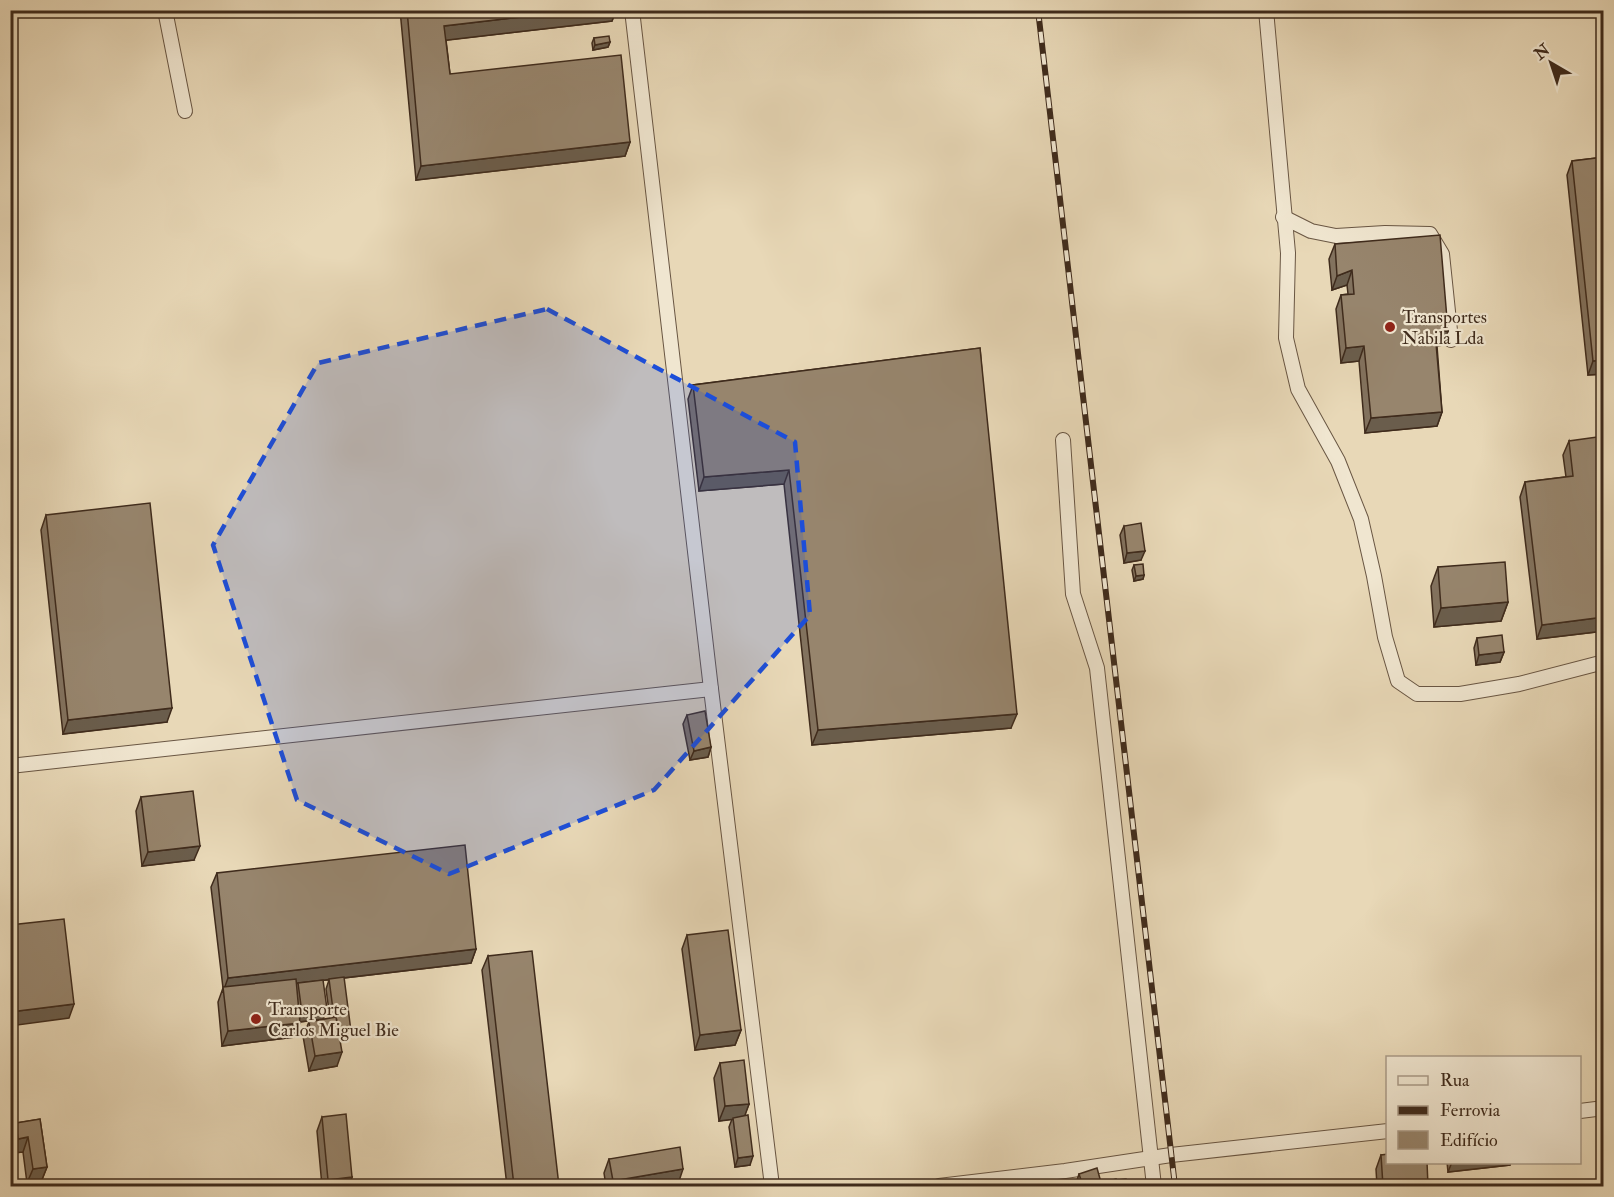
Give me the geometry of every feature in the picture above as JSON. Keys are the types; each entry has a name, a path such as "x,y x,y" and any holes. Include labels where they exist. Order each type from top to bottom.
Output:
{"street":[{"path":"165,10 185,111"},
{"path":"632,10 711,689 772,1186"},
{"path":"1266,10 1288,253 1286,338 1298,389 1338,461 1361,519 1385,637 1398,681 1418,694 1460,694 1519,684 1604,662"},
{"path":"1283,217 1311,231 1336,236 1385,233 1430,234 1442,254 1451,340"},
{"path":"1063,440 1073,594 1096,668 1154,1186"},
{"path":"10,766 711,689"},
{"path":"1581,1111 1604,1108"},
{"path":"939,1186 1150,1158 1386,1131"}],"highlighted area":[{"path":"547,309 795,442 810,615 654,790 449,874 297,800 213,545 318,363"}],"building":[{"path":"407,10 582,10 444,26 450,74 621,55 630,142 421,166"},
{"path":"609,36 610,42 595,45 594,38"},
{"path":"1604,157 1604,360 1593,361 1572,161"},
{"name":"Transportes Nabila Lda","path":"1440,235 1448,331 1435,332 1442,412 1371,418 1364,346 1346,348 1341,295 1354,294 1352,270 1337,276 1335,244"},
{"path":"980,348 1017,714 818,730 789,470 704,477 693,385"},
{"path":"1604,436 1604,617 1542,625 1525,482 1573,476 1569,441"},
{"path":"150,503 172,708 68,720 46,515"},
{"path":"1141,523 1145,551 1127,553 1124,526"},
{"path":"1505,562 1508,602 1441,608 1438,567"},
{"path":"1143,564 1144,575 1136,576 1134,565"},
{"path":"1502,635 1504,652 1479,655 1477,638"},
{"path":"705,711 711,747 694,751 687,715"},
{"path":"193,791 200,846 148,852 141,797"},
{"path":"465,845 476,949 228,978 217,873"},
{"path":"64,919 74,1004 10,1012 10,925"},
{"path":"728,930 741,1030 700,1035 687,935"},
{"path":"532,951 559,1186 514,1186 488,956"},
{"path":"344,977 351,1031 339,1032 336,1017 334,1017 329,979"},
{"name":"Transporte Carlos Miguel Bie","path":"296,979 300,1023 228,1031 223,987"},
{"path":"323,980 327,1009 302,1013 298,983"},
{"path":"336,1017 342,1052 315,1056 309,1022"},
{"path":"744,1060 749,1104 725,1106 720,1063"},
{"path":"346,1114 352,1177 328,1180 322,1117"},
{"path":"748,1115 753,1156 738,1158 733,1118"},
{"path":"40,1119 47,1167 33,1169 28,1137 18,1139 16,1123"},
{"path":"680,1147 683,1169 613,1181 609,1159"},
{"path":"1386,1154 1386,1164 1427,1164 1428,1186 1383,1186 1381,1155"},
{"path":"1097,1168 1102,1186 1088,1186 1087,1184 1083,1186 1079,1174"},
{"path":"1116,1179 1118,1186 1110,1186 1109,1181"},
{"path":"1126,1179 1128,1186 1120,1186 1118,1180"}],"railway":[{"path":"1038,10 1175,1186"}],"place":[{"name":"Transportes Nabila Lda","path":"1390,327"},
{"name":"Transporte Carlos Miguel Bie","path":"256,1019"}]}
